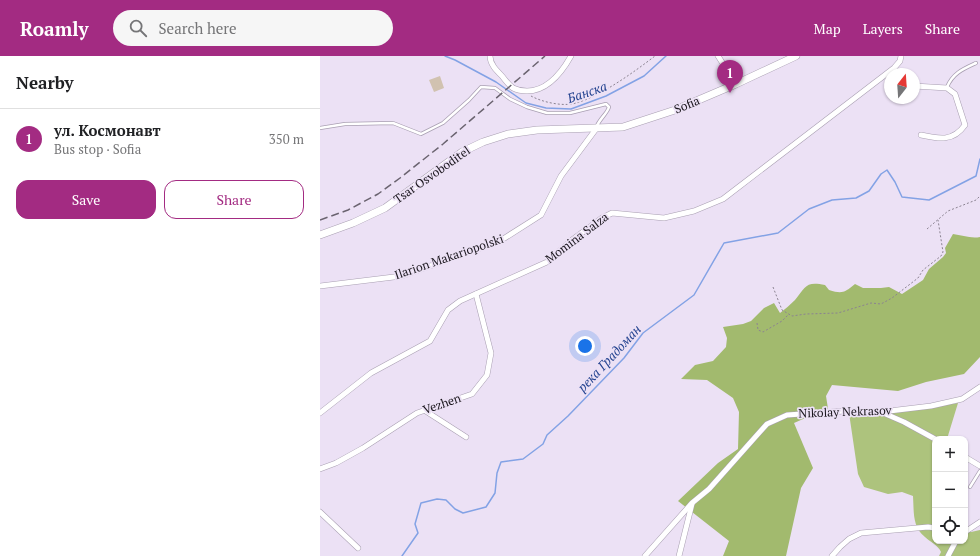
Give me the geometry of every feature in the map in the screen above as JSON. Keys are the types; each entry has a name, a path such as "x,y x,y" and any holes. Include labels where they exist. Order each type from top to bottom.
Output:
{"street":[{"path":"490,56 490,62 498,72 512,87 521,91 536,90 550,83 565,67 571,56"},
{"path":"718,56 736,84"},
{"name":"Sofia","path":"596,129 623,127 675,110 796,56"},
{"name":"Momina Salza","path":"894,68 900,61 901,56"},
{"name":"Momina Salza","path":"320,413 371,373 430,341 448,310 460,301 547,262 572,240 612,212 664,218 694,211 723,199 884,78"},
{"path":"920,86 947,88 955,94 965,125 960,132 949,138 921,135"},
{"name":"Tsar Osvoboditel","path":"320,235 353,223 385,208 462,152 483,142 508,134 537,130 596,129"},
{"name":"Ilarion Makariopolski","path":"320,286 402,276 500,241 541,215 561,176 596,129"},
{"name":"Vezhen","path":"320,469 336,463 424,410 472,394 487,375 491,353 476,294"},
{"name":"Nikolay Nekrasov","path":"645,556 692,502 709,489 767,424 787,415 845,410 881,412 931,406 962,399 980,388"},
{"path":"424,410 466,438"},
{"path":"881,412 904,422 932,437"},
{"path":"968,459 980,466"},
{"path":"679,556 692,502"},
{"path":"320,512 358,548"},
{"path":"968,530 980,522"},
{"path":"832,556 844,543 861,533 932,528"},
{"path":"948,556 954,544"}],"lane":[{"path":"947,88 950,80 957,72 976,63"},
{"path":"320,128 345,124 393,123 421,134 443,123 481,87 494,88 510,99 547,114 570,113 606,104 609,107 608,110 598,121 596,129"},
{"path":"970,487 980,471"}],"path":[{"path":"531,96 554,104 574,104 597,94 655,56"},
{"path":"927,230 948,211 976,200 980,196"},
{"path":"773,287 782,310 792,316 838,313 871,303 881,304 892,298 918,278 923,270 940,256 942,252 938,220"},
{"path":"757,323 758,330 763,332 782,321 788,314"}],"green space":[{"path":"953,234 980,237 980,357 964,374 926,382 898,391 832,385 826,396 829,415 810,416 794,423 813,468 801,488 786,556 723,556 729,541 678,501 718,463 738,449 739,412 733,398 707,380 681,379 695,365 713,361 726,347 727,338 723,327 743,324 751,321 764,308 774,303 780,313 793,302 807,286 813,284 825,285 829,290 843,292 855,284 863,288 889,287 902,294 923,280 929,269 943,257 946,253 945,248"},
{"path":"958,403 948,436 932,436 932,542 921,533 916,524 914,518 913,496 902,492 888,494 864,487 858,474 849,413 888,412"},
{"path":"968,530 971,532 980,530 980,556 939,556 941,552 934,544 968,544"}],"building":[{"path":"440,76 444,88 434,92 429,80"}],"waterway":[{"name":"Банска","path":"445,56 496,82 526,103 546,108 571,109 606,96 644,76 666,56"},
{"name":"река Градоман","path":"402,556 418,533 415,524 421,503 437,499 446,500 455,509 463,513 486,507 495,493 497,473 501,462 523,459 543,444 547,435 568,416 624,358 643,333 694,295 724,243 778,233 809,209 832,200 856,198 869,191 881,174 887,170 902,197 929,200 976,176 980,159"}],"railway":[{"path":"320,220 348,210 378,194 400,178 443,144 545,56"}],"place":[{"name":"ул. Космонавт","path":"730,93"}]}
